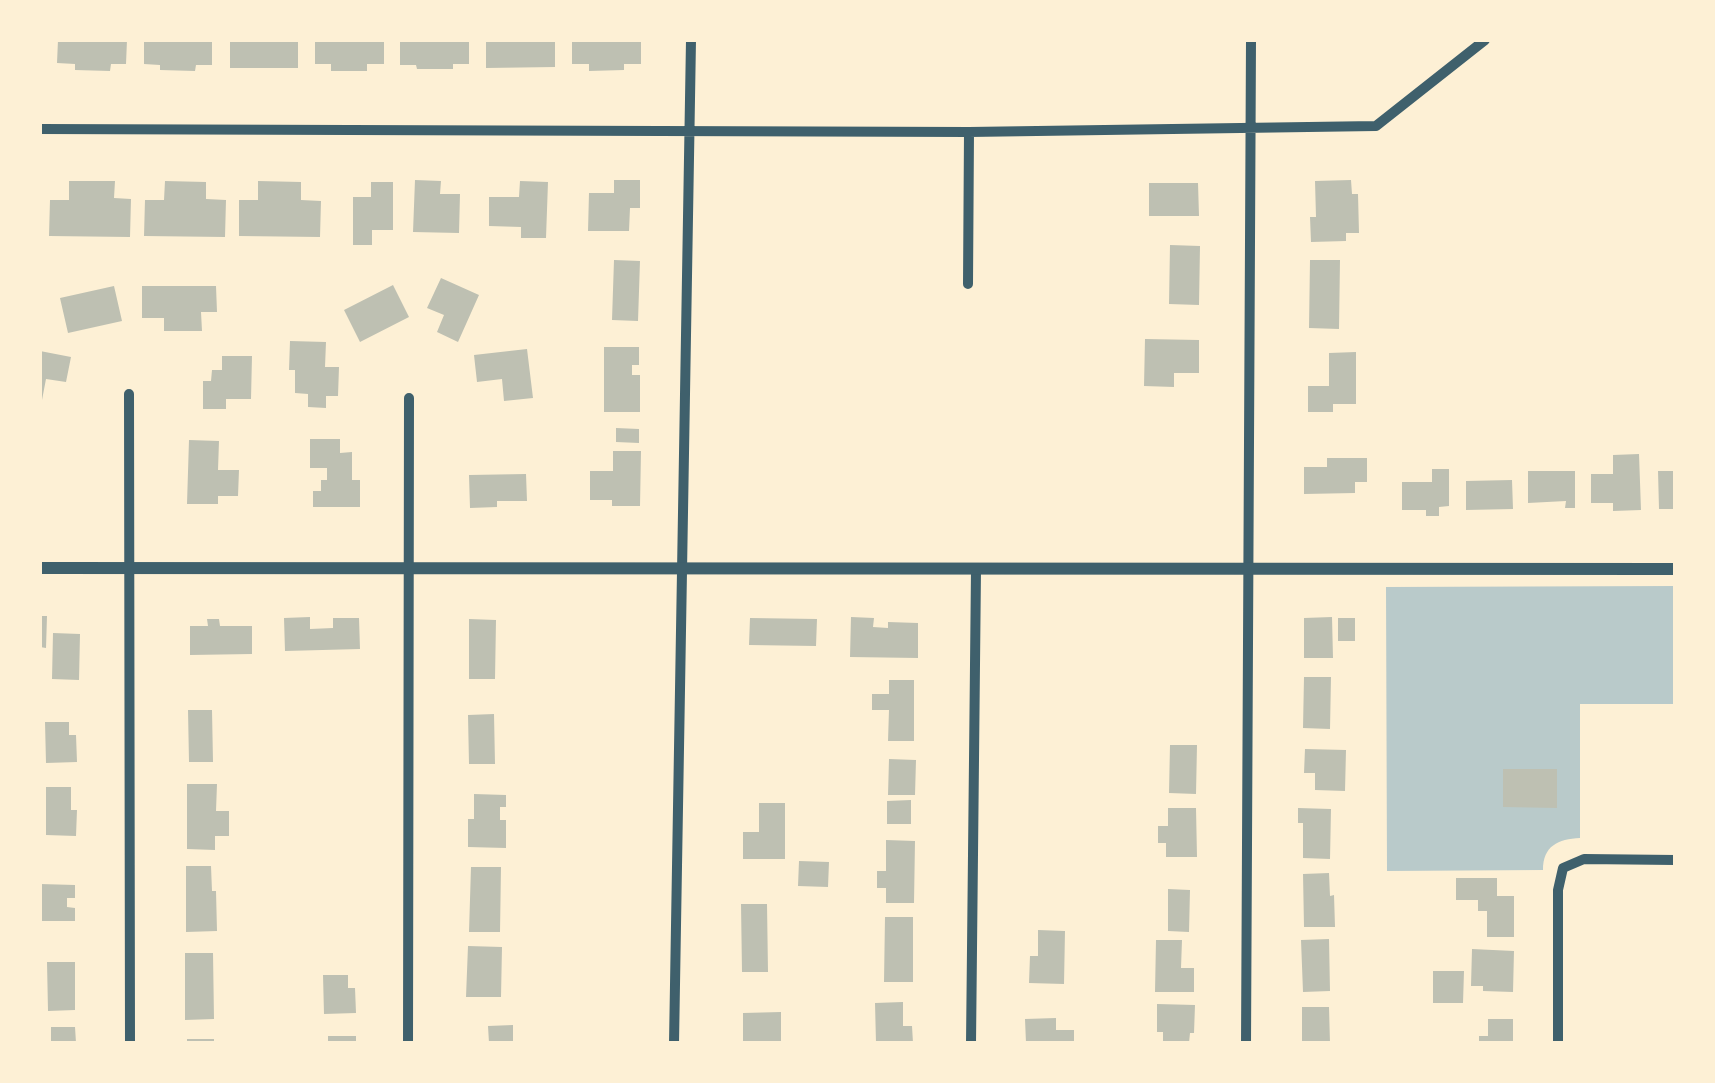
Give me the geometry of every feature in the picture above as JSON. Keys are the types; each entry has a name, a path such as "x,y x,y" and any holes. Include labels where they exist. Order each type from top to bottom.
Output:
{"street":[{"path":"674,1043 691,40"},
{"path":"1246,1043 1251,40"},
{"path":"40,129 969,132 1376,126 1485,40"},
{"path":"968,284 969,132"},
{"path":"128,394 130,1043"},
{"path":"408,1043 409,398"},
{"path":"40,568 1675,569"},
{"path":"971,1043 976,570"},
{"path":"1558,1043 1558,890 1563,868 1584,859 1675,860"}],"shaded area":[{"path":"1675,586 1675,704 1580,704 1580,838 1553,845 1543,870 1387,871 1386,587"}],"building":[{"path":"58,40 127,40 126,64 111,64 110,71 75,70 75,64 57,63"},
{"path":"144,40 212,40 212,65 196,65 195,71 160,70 160,65 144,64"},
{"path":"230,40 298,40 298,68 230,68"},
{"path":"315,40 384,40 384,64 367,64 367,71 331,71 331,64 315,64"},
{"path":"400,40 469,40 469,64 453,64 453,69 400,65"},
{"path":"486,40 555,40 555,67 486,68"},
{"path":"572,40 641,40 641,64 624,64 624,70 589,71 589,64 572,64"},
{"path":"415,180 441,181 440,194 460,194 459,233 413,232"},
{"path":"614,180 640,180 640,208 630,208 629,231 588,231 589,193 614,193"},
{"path":"1351,180 1352,194 1358,194 1359,233 1346,233 1346,241 1311,242 1310,217 1316,217 1315,181"},
{"path":"69,181 115,181 114,198 131,199 130,237 49,236 50,200 69,200"},
{"path":"165,181 206,182 206,199 226,200 225,237 144,236 145,200 164,200"},
{"path":"258,181 301,182 301,200 321,201 320,237 239,236 239,200 258,200"},
{"path":"520,181 548,182 546,238 521,238 521,227 489,226 489,197 519,197"},
{"path":"371,182 393,182 393,230 372,230 372,245 353,245 353,197 371,197"},
{"path":"1149,183 1198,183 1199,216 1149,216"},
{"path":"1170,245 1200,246 1199,305 1169,304"},
{"path":"614,260 640,261 638,321 612,320"},
{"path":"1310,260 1340,260 1339,329 1309,328"},
{"path":"441,278 479,295 458,342 437,332 444,315 427,308"},
{"path":"393,285 409,317 360,342 344,310"},
{"path":"114,286 122,321 68,333 60,298"},
{"path":"142,286 216,286 217,312 201,312 202,331 164,331 164,318 142,318"},
{"path":"1145,339 1199,340 1199,373 1174,373 1174,387 1144,386"},
{"path":"290,341 326,342 325,367 339,367 338,396 326,396 326,408 308,407 308,394 295,393 295,370 289,370"},
{"path":"604,347 639,347 639,365 632,365 632,375 640,375 640,412 604,412"},
{"path":"527,349 533,398 504,401 502,379 477,382 474,355"},
{"path":"40,351 71,357 66,382 46,379 42,400"},
{"path":"1356,352 1356,404 1333,404 1333,412 1308,412 1308,386 1329,386 1329,353"},
{"path":"222,356 252,356 251,399 226,399 226,409 203,409 203,381 211,381 212,370 222,370"},
{"path":"616,428 639,429 639,443 616,442"},
{"path":"310,439 340,439 340,453 352,452 352,480 360,480 360,507 313,507 313,491 321,491 321,480 327,480 327,468 310,468"},
{"path":"189,440 219,441 218,470 239,470 238,496 218,496 218,504 187,504"},
{"path":"613,451 641,451 640,506 612,506 612,500 590,500 590,471 613,471"},
{"path":"1639,454 1641,510 1613,511 1613,503 1591,503 1591,474 1613,474 1613,455"},
{"path":"1327,458 1367,458 1367,482 1355,482 1355,493 1304,494 1304,467 1327,467"},
{"path":"1432,469 1449,469 1449,506 1439,507 1439,516 1426,516 1426,510 1402,510 1402,482 1432,482"},
{"path":"1528,471 1575,471 1575,508 1565,508 1566,501 1528,503"},
{"path":"1658,471 1675,471 1675,509 1659,509"},
{"path":"526,474 527,501 497,501 497,507 470,508 469,475"},
{"path":"1512,480 1513,509 1466,510 1466,481"},
{"path":"40,616 47,616 46,648 40,647"},
{"path":"310,617 310,629 333,628 333,618 359,618 360,649 285,651 284,618"},
{"path":"851,617 874,618 873,627 888,628 888,622 918,623 918,658 850,657"},
{"path":"1332,617 1333,658 1304,658 1304,618"},
{"path":"750,618 817,619 816,646 749,645"},
{"path":"1338,618 1355,618 1355,641 1338,641"},
{"path":"207,619 219,619 220,626 252,626 252,654 190,655 190,626 208,626"},
{"path":"469,619 496,620 495,679 469,679"},
{"path":"53,633 80,634 79,680 52,679"},
{"path":"1304,677 1331,677 1330,729 1303,728"},
{"path":"889,680 914,680 914,741 888,741 889,710 872,710 872,694 889,694"},
{"path":"188,710 212,710 213,762 189,762"},
{"path":"494,714 495,764 469,764 468,715"},
{"path":"45,722 69,722 69,735 76,735 77,762 46,763"},
{"path":"1170,745 1197,745 1196,794 1169,793"},
{"path":"1305,749 1346,750 1345,791 1315,790 1315,773 1304,773"},
{"path":"889,759 916,760 915,795 888,795"},
{"path":"1503,769 1557,769 1557,808 1503,807"},
{"path":"187,784 217,784 216,811 229,811 229,836 215,836 215,850 187,849"},
{"path":"46,787 71,787 71,810 77,810 76,836 46,835"},
{"path":"474,794 506,795 506,807 500,807 500,820 506,820 506,848 468,847 468,819 474,819"},
{"path":"911,800 911,824 887,824 887,801"},
{"path":"759,803 785,803 785,859 743,859 743,832 759,832"},
{"path":"1168,808 1196,808 1197,857 1166,857 1166,843 1158,843 1158,826 1168,826"},
{"path":"1298,808 1331,809 1330,859 1303,858 1303,823 1298,823"},
{"path":"886,840 915,841 914,903 886,903 886,888 877,888 877,871 886,871"},
{"path":"799,861 829,862 828,887 798,886"},
{"path":"186,866 211,866 217,931 186,932"},
{"path":"471,867 501,867 500,932 469,932"},
{"path":"1329,873 1335,927 1304,927 1303,874"},
{"path":"1456,878 1497,878 1497,896 1514,896 1514,937 1487,937 1487,911 1478,911 1478,900 1456,900"},
{"path":"40,884 75,885 75,898 67,898 67,907 75,908 75,921 40,921"},
{"path":"1168,889 1190,890 1189,932 1168,931"},
{"path":"741,904 767,904 768,972 742,972"},
{"path":"885,917 913,917 913,982 884,982"},
{"path":"1038,930 1065,931 1064,984 1029,983 1030,956 1038,956"},
{"path":"1329,939 1330,991 1303,992 1301,940"},
{"path":"1156,940 1182,940 1181,968 1194,968 1194,992 1155,992"},
{"path":"468,946 502,947 501,997 466,997"},
{"path":"1472,949 1514,951 1513,992 1483,991 1483,986 1471,986"},
{"path":"185,953 213,953 214,1019 185,1020"},
{"path":"47,962 75,962 75,1010 48,1011"},
{"path":"1433,971 1464,971 1463,1003 1433,1003"},
{"path":"323,975 348,975 348,988 355,988 356,1013 324,1014"},
{"path":"903,1002 903,1026 912,1026 913,1043 876,1043 875,1003"},
{"path":"1157,1004 1195,1005 1194,1033 1190,1033 1189,1043 1163,1043 1163,1032 1157,1032"},
{"path":"1302,1007 1329,1007 1330,1043 1302,1043"},
{"path":"781,1012 781,1043 743,1041 743,1013"},
{"path":"1056,1018 1056,1030 1074,1030 1074,1043 1026,1043 1025,1019"},
{"path":"1488,1019 1513,1019 1513,1043 1479,1043 1479,1036 1488,1036"},
{"path":"513,1025 513,1043 489,1043 488,1026"},
{"path":"51,1027 75,1027 76,1043 51,1043"},
{"path":"328,1036 356,1036 356,1043 328,1043"},
{"path":"187,1039 214,1039 214,1043 187,1043"}]}
